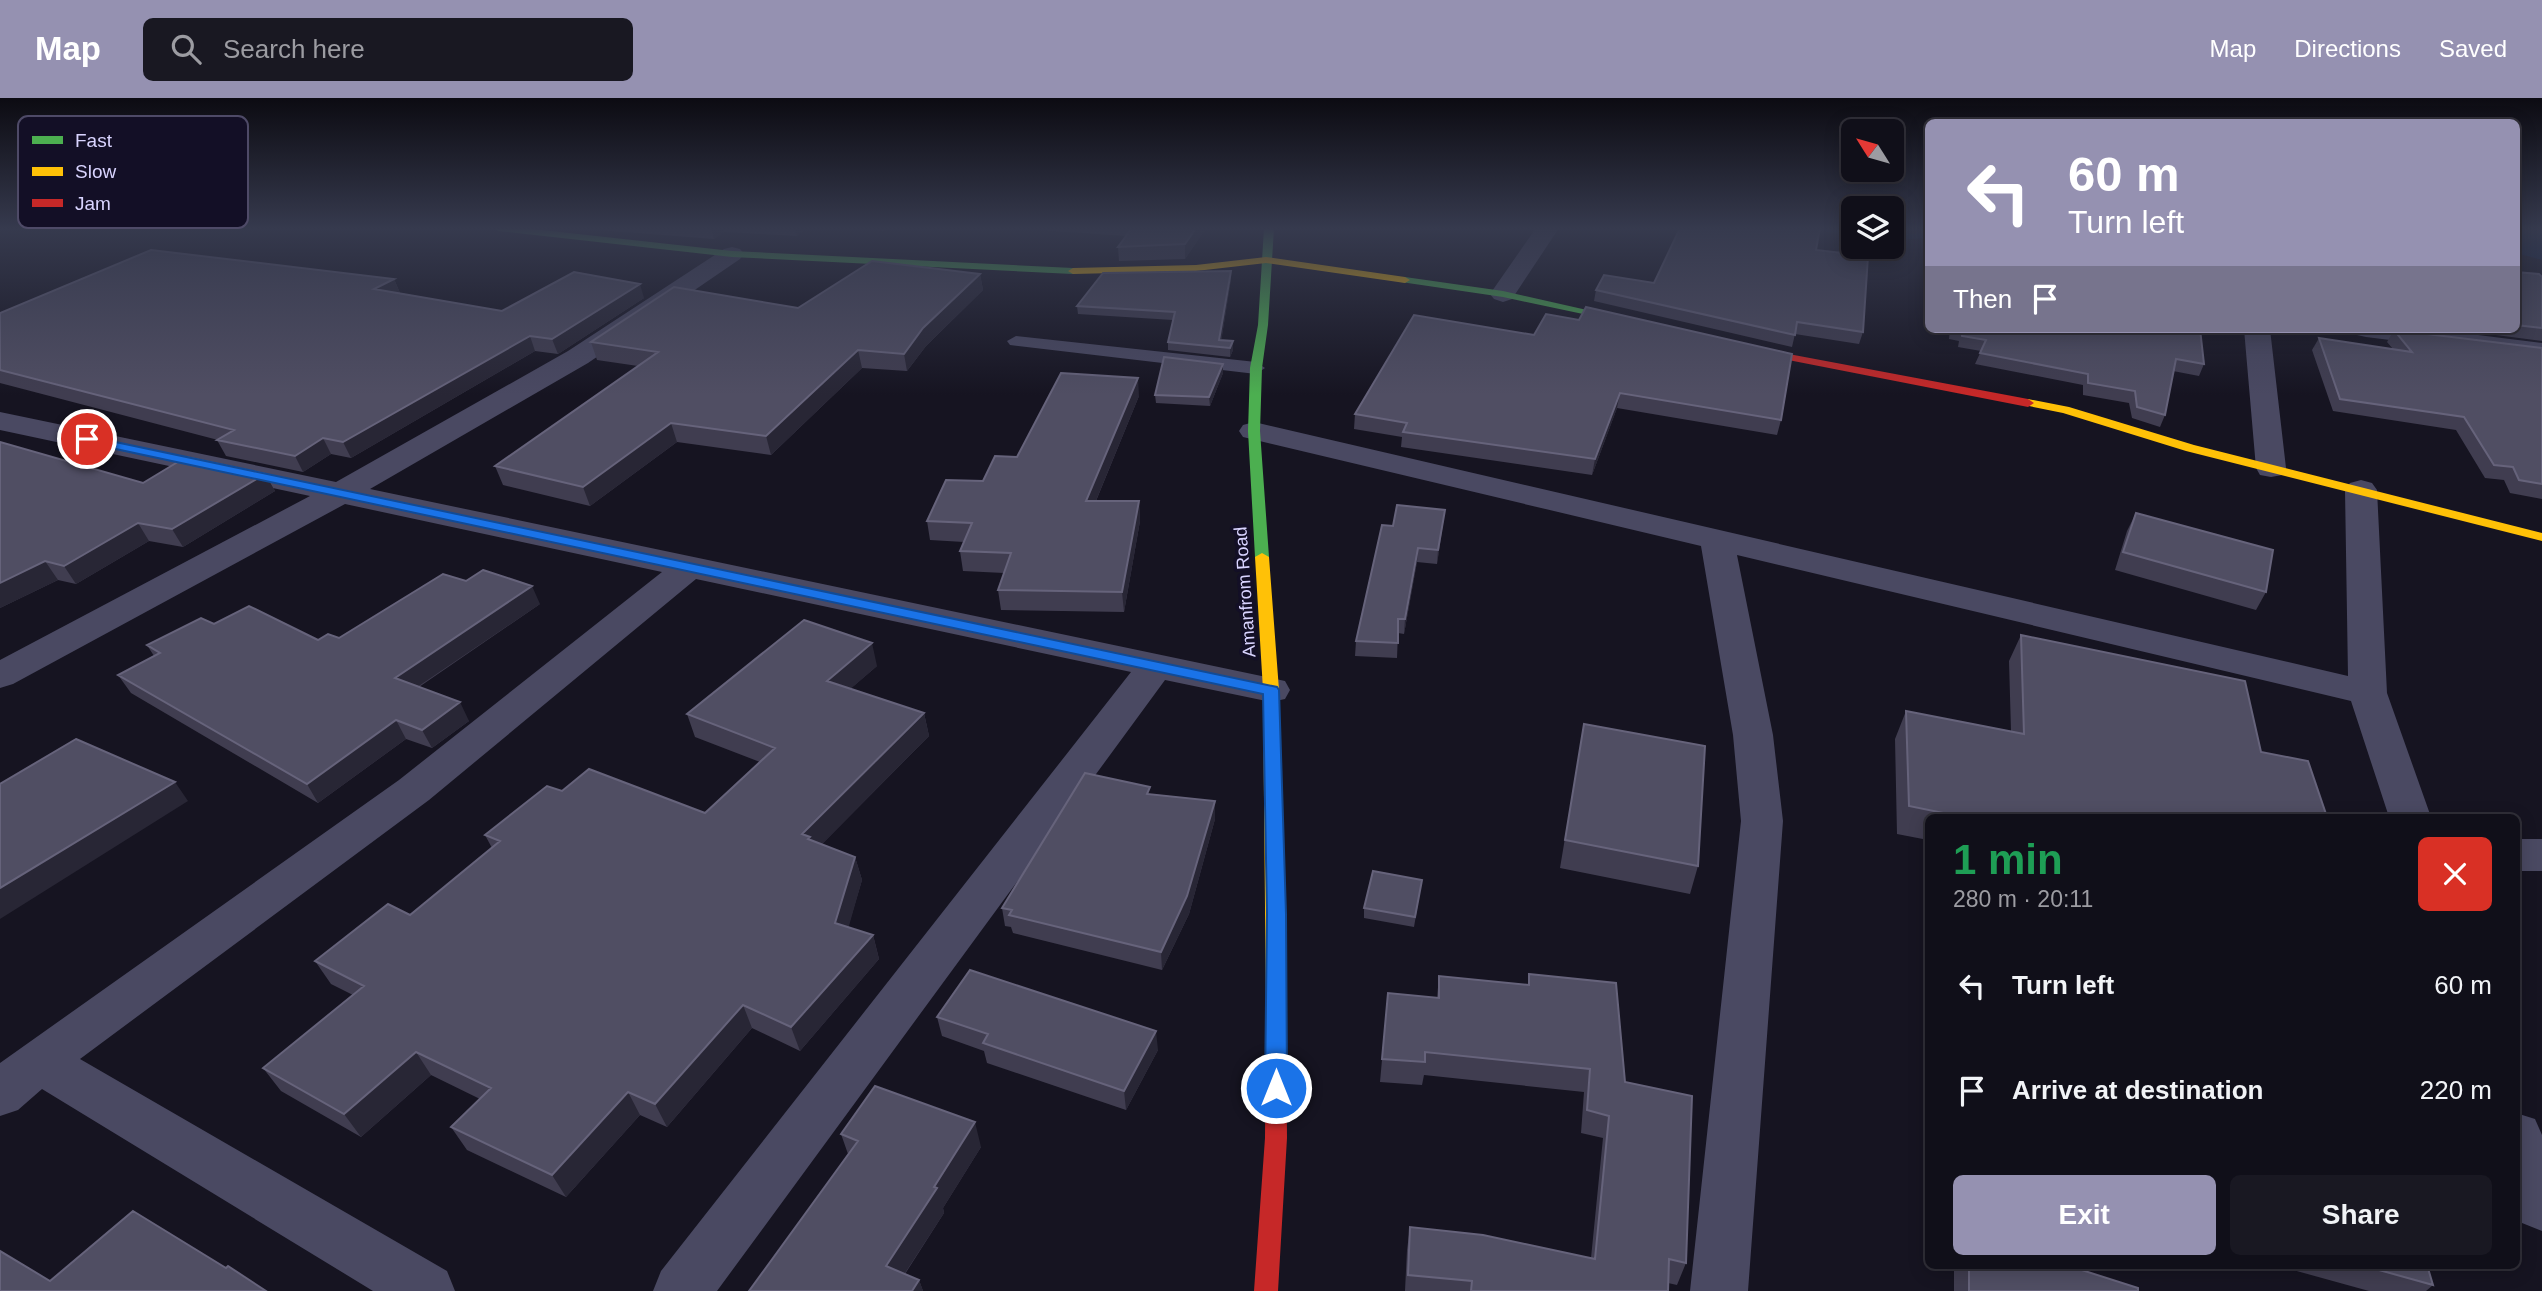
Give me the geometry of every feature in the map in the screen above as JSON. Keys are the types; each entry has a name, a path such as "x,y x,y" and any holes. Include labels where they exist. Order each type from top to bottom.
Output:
{"street":[{"path":"0,676 339,494 578,357 688,284"},
{"name":"Amanfrom Road","path":"1265,284 1263,325 1256,368 1254,431 1271,690 1276,914 1276,1138 1266,1291"},
{"path":"1431,284 1503,294 1651,326"},
{"path":"1503,294 1510,284"},
{"path":"2257,333 2272,468"},
{"path":"2398,333 2542,351"},
{"path":"1729,345 2065,410 2190,449 2542,537"},
{"path":"0,421 1271,690"},
{"path":"1254,431 2368,693"},
{"path":"2361,490 2368,693 2409,814"},
{"path":"1717,541 1753,735 1762,821 1718,1291"},
{"path":"426,1291 20,1078 414,790 689,567"},
{"path":"682,1291 1156,666"},
{"path":"2520,855 2542,855"},
{"path":"2520,1147 2542,1205"}],"lane":[{"path":"1016,341 1256,368"}],"building":[{"path":"70,284 385,284 374,289 502,311 552,284 640,284 552,339 530,336 343,442 323,438 295,456 217,440 234,430 0,370 0,313"},
{"path":"836,284 970,284 923,328 904,354 858,350 766,436 671,423 583,487 495,466 658,352 591,342 674,287 798,308"},
{"path":"1095,284 1229,284 1219,340 1233,341 1230,348 1168,342 1175,312 1077,306"},
{"path":"1599,284 1866,284 1863,332 1797,322 1795,335 1596,290"},
{"path":"2520,284 2542,284 2542,328 2520,325"},
{"path":"1586,307 1792,354 1781,420 1620,393 1595,459 1403,432 1407,423 1355,414 1414,315 1534,335 1546,314 1579,320"},
{"path":"1962,333 2200,333 2204,364 2176,359 2165,415 2137,407 2135,391 2088,383 2088,374 1980,353 1986,340 1962,336"},
{"path":"2396,333 2419,333 2542,348 2542,484 2519,480 2513,467 2494,465 2464,417 2340,399 2319,338 2412,352"},
{"path":"1164,357 1223,364 1209,397 1155,395"},
{"path":"1061,373 1138,378 1086,501 1139,501 1122,592 998,590 1011,553 960,551 972,523 927,521 946,480 983,481 995,456 1017,457"},
{"path":"0,442 143,483 186,457 265,474 172,529 138,523 64,566 45,561 0,583"},
{"path":"1397,505 1445,510 1438,550 1418,548 1405,619 1398,619 1398,643 1356,641 1382,525 1393,526"},
{"path":"2136,513 2273,550 2266,592 2123,552"},
{"path":"483,570 532,586 395,678 460,702 422,730 396,720 307,784 118,675 160,653 147,645 201,618 214,624 249,606 318,640 328,634 339,638 443,574 466,581"},
{"path":"804,620 872,643 827,681 924,713 802,834 810,837 808,839 855,857 835,923 873,935 791,1027 743,1005 655,1104 628,1092 552,1175 451,1127 491,1088 416,1052 344,1114 263,1068 364,986 315,961 388,904 410,915 500,841 485,835 547,786 562,791 589,769 705,813 775,748 687,714"},
{"path":"2021,635 2245,681 2261,752 2308,761 2326,814 1948,814 1909,806 1906,711 2024,734"},
{"path":"1584,724 1705,746 1698,866 1565,840"},
{"path":"76,739 175,782 0,888 0,784"},
{"path":"1085,773 1150,787 1147,794 1215,801 1187,896 1161,952 1009,915 1012,910 1002,908"},
{"path":"1373,871 1422,880 1415,917 1364,908"},
{"path":"970,970 1156,1031 1124,1091 983,1043 988,1034 937,1017"},
{"path":"1529,974 1616,983 1625,1082 1692,1096 1686,1263 1669,1259 1668,1291 1471,1291 1472,1281 1408,1275 1410,1227 1483,1235 1595,1259 1609,1116 1587,1110 1590,1069 1425,1052 1425,1062 1382,1059 1388,993 1439,998 1439,976 1529,985"},
{"path":"875,1086 975,1122 934,1187 937,1188 886,1266 919,1280 912,1291 749,1291 858,1141 841,1134"},
{"path":"133,1211 266,1291 0,1291 0,1251 50,1281"},
{"path":"1969,1269 2079,1269 2138,1288 2138,1291 1969,1291"},
{"path":"2375,1269 2428,1269 2433,1285"}],"traffic: fast":[{"path":"1262,557 1254,431 1256,368 1263,325 1266,284"},
{"path":"1431,284 1503,294 1635,322"}],"traffic: slow":[{"path":"2028,403 2065,410 2190,448 2542,537"},
{"path":"1262,557 1271,690 1276,1015"}],"traffic: jam":[{"path":"1741,348 2028,403"},
{"path":"1266,1291 1276,1138 1276,1015"}],"route":[{"path":"87,439 1271,690 1276,914 1276,1088"}]}
